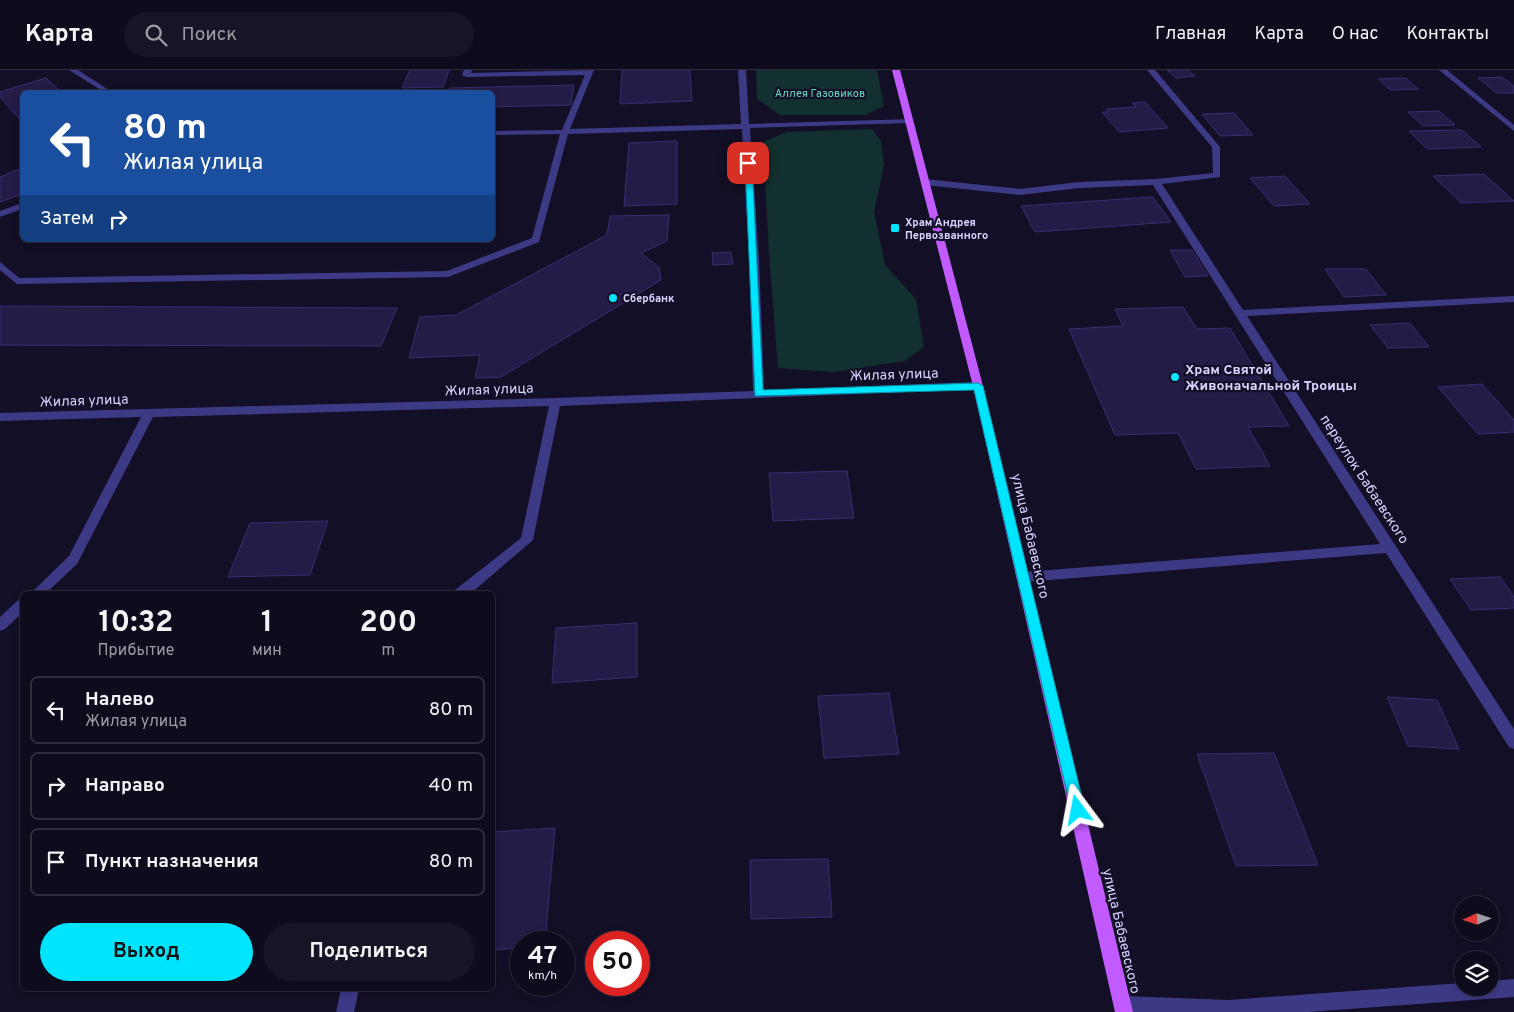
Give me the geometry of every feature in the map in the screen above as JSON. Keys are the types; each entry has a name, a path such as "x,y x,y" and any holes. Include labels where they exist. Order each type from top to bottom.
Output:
{"main road":[{"name":"улица Бабаевского","path":"896,70 978,386 1123,1008"}],"street":[{"path":"73,70 105,90"},
{"path":"0,265 17,281 448,274 536,240 566,132 590,71 466,75 468,70"},
{"path":"742,70 754,259 759,393"},
{"path":"925,182 1020,192 1079,185 1156,182 1217,175 1216,147 1152,70"},
{"path":"1443,70 1514,129"},
{"path":"495,133 909,121"},
{"name":"переулок Бабаевского","path":"1156,182 1514,742"},
{"path":"0,214 20,207"},
{"path":"1240,312 1514,299"},
{"name":"Жилая улица","path":"0,417 554,402 978,386"},
{"path":"464,591 527,540 554,402"},
{"path":"39,591 73,560 149,413"},
{"path":"1024,577 1391,548"},
{"path":"0,625 20,607"},
{"path":"1123,1008 1229,1009 1514,988"},
{"path":"345,1012 350,991"}],"green space":[{"name":"Аллея Газовиков","path":"756,70 877,70 884,106 865,115 780,115 757,99"},
{"path":"872,129 881,141 884,165 874,212 885,265 916,299 924,347 905,361 833,372 778,368 763,142 787,132"}],"building":[{"path":"410,70 449,70 443,87 402,88"},
{"path":"622,70 690,70 692,101 620,104"},
{"path":"1167,70 1188,70 1195,76 1176,78"},
{"path":"1502,77 1514,86 1514,93 1497,93 1478,78"},
{"path":"46,78 59,90 20,90 20,120 0,97 0,92"},
{"path":"1406,78 1418,89 1390,90 1378,79"},
{"path":"574,85 571,105 495,107 495,90 448,90 449,88"},
{"path":"1145,102 1168,128 1119,132 1102,112 1108,112 1106,109 1136,107 1132,103"},
{"path":"1439,111 1455,125 1423,126 1408,112"},
{"path":"1234,113 1253,135 1220,136 1202,114"},
{"path":"1462,130 1481,147 1427,149 1409,131"},
{"path":"677,141 677,204 624,206 629,143"},
{"path":"20,169 20,195 0,202 0,177"},
{"path":"1484,174 1514,201 1461,203 1433,176"},
{"path":"1285,176 1310,204 1274,206 1250,178"},
{"path":"1153,197 1171,222 1035,232 1021,206"},
{"path":"669,215 667,241 641,253 659,267 661,280 501,377 475,378 480,355 409,358 420,317 456,315 607,235 610,216"},
{"path":"1170,250 1192,250 1208,276 1185,277"},
{"path":"731,252 733,264 713,265 712,253"},
{"path":"1325,269 1366,269 1386,295 1344,297"},
{"path":"0,306 397,308 381,346 0,345"},
{"name":"Храм Святой Живоначальной Троицы","path":"1183,307 1197,329 1230,328 1289,426 1248,427 1270,466 1196,469 1178,433 1115,435 1069,329 1123,326 1115,309"},
{"path":"1410,323 1429,347 1388,348 1370,325"},
{"path":"1482,384 1514,420 1514,432 1478,434 1438,387"},
{"path":"847,471 854,518 773,521 769,473"},
{"path":"328,521 310,575 228,577 250,523"},
{"path":"1500,577 1514,597 1514,608 1471,610 1450,579"},
{"path":"637,623 637,677 552,683 556,628"},
{"path":"889,693 899,754 824,758 818,696"},
{"path":"1387,697 1437,700 1459,749 1408,746"},
{"path":"1274,753 1318,865 1236,866 1197,754"},
{"path":"555,828 546,931 510,931 510,949 495,950 495,832"},
{"path":"828,859 832,917 751,919 750,860"}],"place":[{"name":"Храм Андрея Первозванного","path":"895,228"},
{"name":"Сбербанк","path":"613,298"},
{"name":"Храм Святой Живоначальной Троицы","path":"1175,377"}],"route":[{"path":"748,163 759,393 978,386 1078,810"}]}
